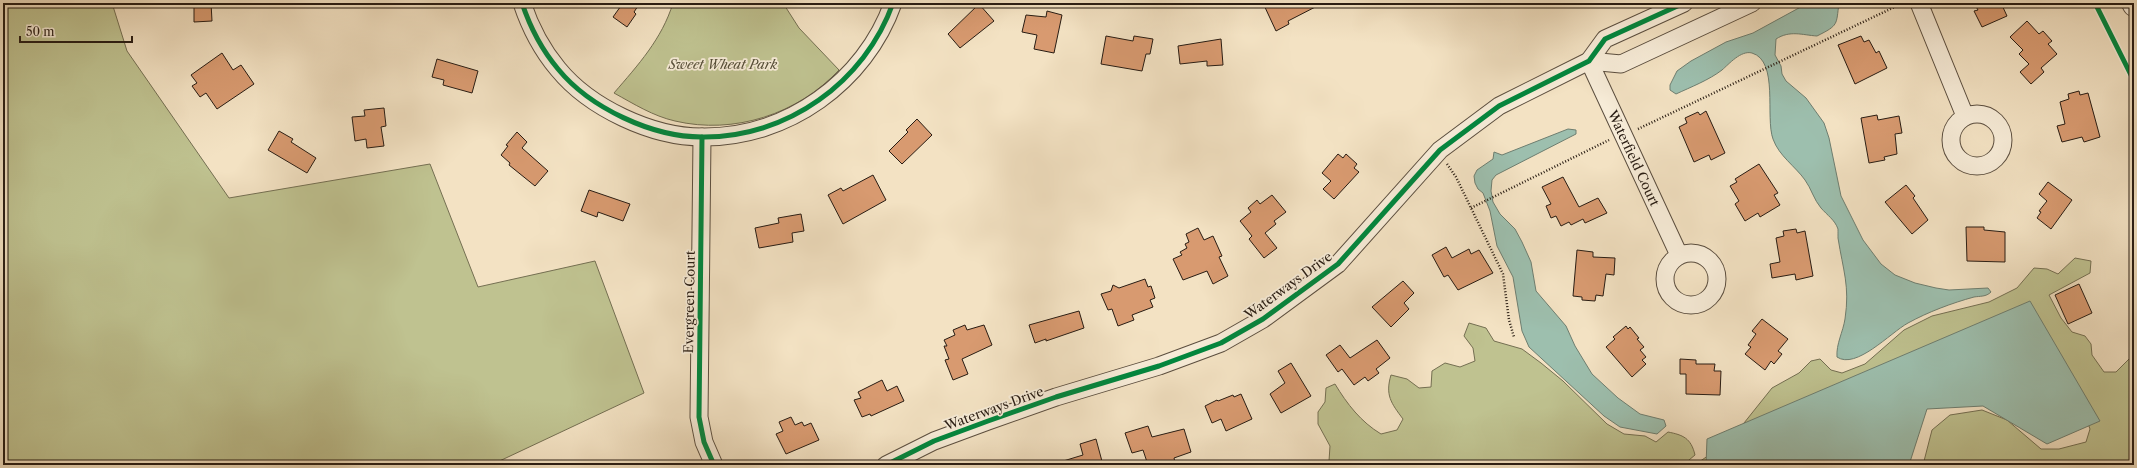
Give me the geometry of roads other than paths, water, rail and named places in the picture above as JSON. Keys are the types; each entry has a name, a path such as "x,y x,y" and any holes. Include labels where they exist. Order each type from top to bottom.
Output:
{"street":[{"path":"522,3 540,44 559,70 574,86 620,116 655,130 702,137 726,135 765,127 794,115 822,98 844,80 859,64 882,29 893,3"},
{"name":"Waterways Drive","path":"886,465 934,441 988,421 1056,397 1159,366 1221,343 1257,322 1338,264 1437,153 1499,106 1589,60 1605,39 1684,3"},
{"path":"1589,60 1621,64 1752,3"},
{"path":"1919,3 1965,116"},
{"name":"Waterfield Court","path":"1589,60 1679,255"},
{"name":"Evergreen Court","path":"702,137 698,417 704,442 714,465"}],"park label":[{"name":"Sweet Wheat Park","path":"723,64"}]}
